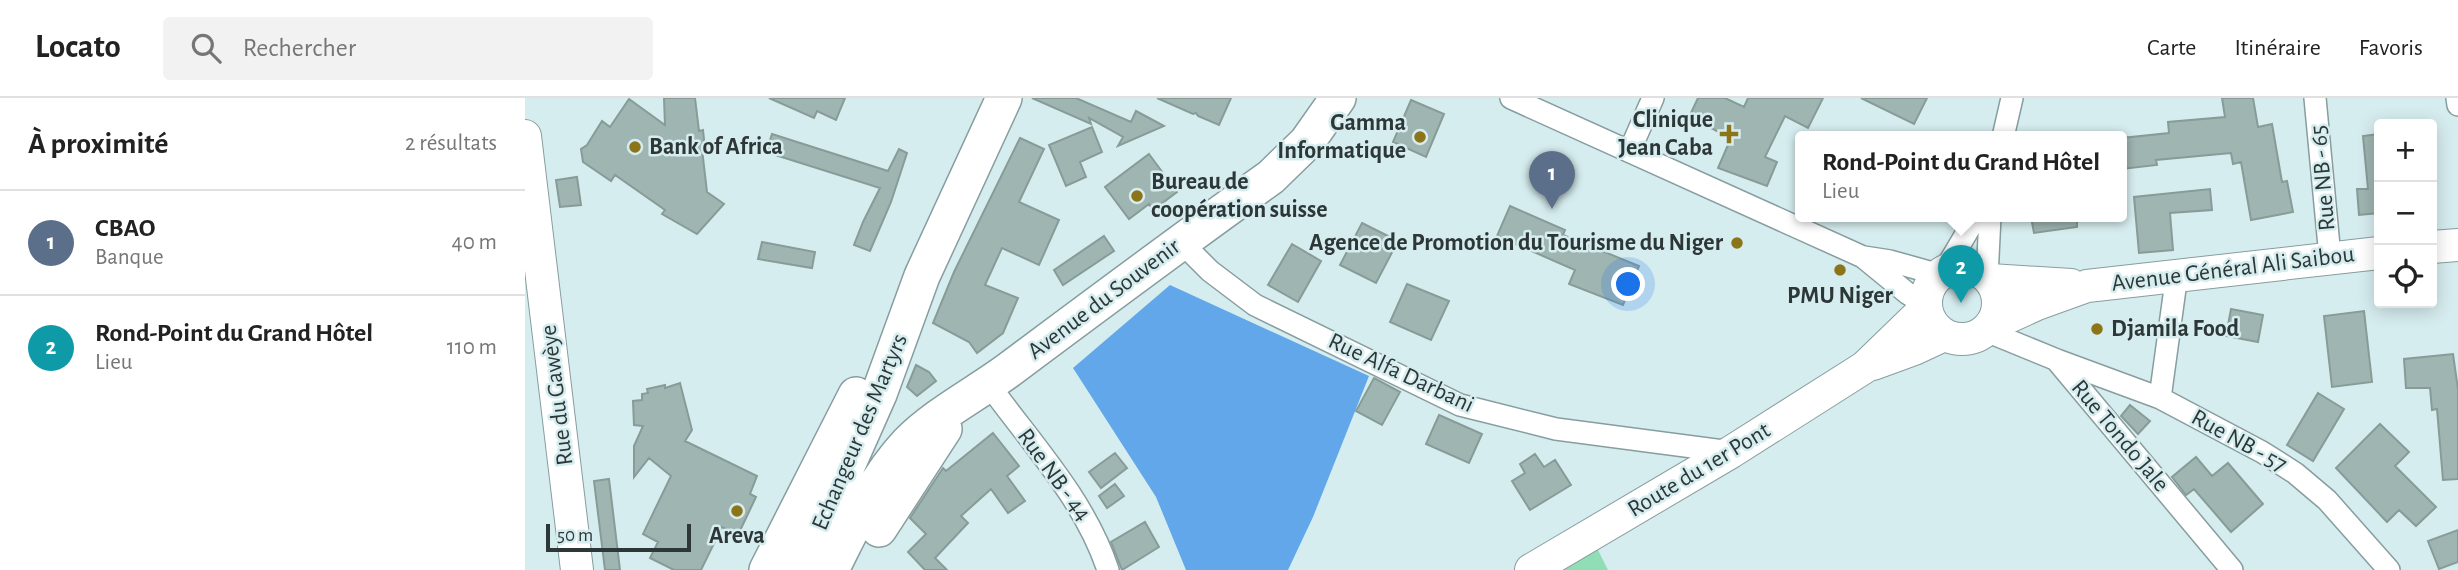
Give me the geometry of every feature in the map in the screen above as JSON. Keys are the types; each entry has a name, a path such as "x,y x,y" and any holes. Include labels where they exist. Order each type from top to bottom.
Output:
{"main road":[{"path":"767,570 860,387 916,292 1004,98"},
{"name":"Avenue du Souvenir","path":"892,463 909,442 929,424 975,394 1271,177 1307,142 1338,98"},
{"name":"Echangeur des Martyrs","path":"812,567 916,292"},
{"path":"856,570 888,514 975,394"},
{"name":"Echangeur des Martyrs","path":"812,567 856,519 892,463"}],"street":[{"path":"1510,98 1863,257 1926,306"},
{"path":"1630,150 1654,98"},
{"path":"2004,131 2012,98"},
{"name":"Rue NB - 65","path":"2315,98 2330,257"},
{"path":"2457,98 2458,105"},
{"name":"Rue du Gawèye","path":"525,136 577,570"},
{"path":"1863,257 1941,274 1954,268 1966,267 1977,270 1988,278 1996,290 1997,314 1989,328 1966,340 1944,335 1932,323 1926,306 1929,288 1941,274 1973,222"},
{"path":"1988,278 1990,222"},
{"name":"Rue Alfa Darbani","path":"1181,242 1210,271 1255,305 1460,405 1556,429 1731,452"},
{"path":"2437,247 2458,245"},
{"name":"Avenue Général Ali Saibou","path":"1989,328 2036,303 2087,286 2374,253"},
{"path":"2160,398 2178,274"},
{"name":"Avenue Général Ali Saibou","path":"1988,278 2087,286"},
{"name":"Route du 1er Pont","path":"1865,367 1926,306"},
{"name":"Rue Tondo Jale","path":"1989,328 2057,360 2232,570"},
{"name":"Route du 1er Pont","path":"1531,570 1731,452 1865,367 1944,335"},
{"name":"Rue NB - 57","path":"2057,360 2160,398 2262,452 2295,473 2327,500 2389,570"},
{"name":"Rue NB - 44","path":"975,394 1077,504 1091,526 1108,570"}],"green space":[{"path":"1597,548 1608,570 1562,570"}],"water":[{"path":"1170,285 1369,376 1313,517 1288,570 1186,570 1156,497 1073,368"}],"building":[{"path":"664,98 695,98 699,131 703,130 705,149 702,149 707,192 724,204 697,234 662,214 665,210 615,175 611,181 583,162 581,149 587,145 602,121 610,127 629,99 665,125"},
{"path":"769,98 845,98 836,120 817,111 814,118"},
{"path":"1032,98 1076,98 1131,122 1136,111 1164,126 1118,146 1123,137 1089,118 1091,124"},
{"path":"1157,98 1231,98 1219,125"},
{"path":"1698,98 1725,98 1744,107 1748,98 1823,98 1808,128 1785,116 1765,157 1777,162 1767,186 1718,168 1731,138 1689,117"},
{"path":"1861,98 1927,98 1914,124"},
{"path":"2222,98 2253,98 2258,127 2272,124 2282,182 2287,181 2293,212 2251,220 2241,162 2233,164 2231,153 2156,160 2157,165 2127,168 2127,137 2169,133 2168,122 2225,117"},
{"path":"1411,100 1444,114 1426,157 1393,142"},
{"path":"1092,127 1102,152 1080,162 1086,177 1066,186 1049,145"},
{"path":"772,134 888,171 899,149 907,153 891,202 870,251 854,245 880,188 766,152"},
{"path":"2374,135 2374,214 2359,215 2357,189 2368,189 2363,136"},
{"path":"1020,138 1044,149 1019,202 1059,220 1039,265 1002,248 985,285 1018,298 1003,333 977,353 969,342 933,323 954,272"},
{"path":"1149,154 1177,192 1153,210 1149,204 1129,219 1105,187"},
{"path":"577,177 581,205 560,207 556,180"},
{"path":"2210,189 2212,210 2170,213 2173,250 2139,253 2134,197"},
{"path":"1510,206 1565,230 1563,235 1639,266 1623,305 1569,284 1575,270 1497,236"},
{"path":"2032,222 2077,222 2077,227 2034,233"},
{"path":"1362,223 1398,241 1376,283 1340,265"},
{"path":"1104,236 1114,251 1063,285 1054,270"},
{"path":"762,242 815,252 812,268 758,259"},
{"path":"1292,244 1321,261 1298,302 1268,285"},
{"path":"1407,284 1449,301 1431,340 1390,322"},
{"path":"2231,309 2263,315 2258,342 2226,336"},
{"path":"2364,311 2372,382 2332,387 2324,316"},
{"path":"2453,354 2458,389 2458,479 2443,480 2437,409 2432,410 2430,388 2406,388 2404,359"},
{"path":"916,365 929,372 936,381 917,396 907,387"},
{"path":"1374,378 1400,392 1382,425 1356,411"},
{"path":"680,383 692,430 685,441 757,476 750,494 756,497 738,535 722,527 701,570 674,570 650,558 658,542 643,534 671,476 649,458 634,477 634,446 643,426 634,425 633,401 642,400 642,394 648,393 647,389 665,385 665,388"},
{"path":"2318,393 2344,409 2313,461 2287,445"},
{"path":"2130,405 2150,421 2138,434 2121,416"},
{"path":"1439,415 1482,434 1469,463 1426,444"},
{"path":"2380,424 2409,452 2395,466 2436,507 2416,526 2399,510 2387,522 2336,468"},
{"path":"993,433 1019,466 1007,476 1025,501 1008,513 991,489 961,516 968,523 935,558 947,570 925,570 908,552 926,534 910,518 943,468 946,471"},
{"path":"1115,453 1127,468 1101,488 1089,472"},
{"path":"1535,454 1544,467 1555,460 1571,485 1530,510 1512,481 1525,473 1520,464"},
{"path":"2196,457 2212,476 2228,463 2263,504 2231,532 2194,489 2186,495 2172,477"},
{"path":"609,479 620,570 605,570 594,481"},
{"path":"1115,484 1124,496 1107,508 1099,496"},
{"path":"1145,522 1159,547 1122,570 1111,542"},
{"path":"2458,530 2458,562 2439,569 2428,541"}],"place":[{"name":"Clinique Jean Caba","path":"1729,134"},
{"name":"Gamma Informatique","path":"1420,137"},
{"name":"Bank of Africa","path":"635,147"},
{"name":"Bureau de coopération suisse","path":"1137,196"},
{"name":"CBAO","path":"1552,209"},
{"name":"Agence de Promotion du Tourisme du Niger","path":"1737,243"},
{"name":"PMU Niger","path":"1840,270"},
{"name":"Rond-Point du Grand Hôtel","path":"1961,303"},
{"name":"Djamila Food","path":"2097,329"},
{"name":"Areva","path":"737,511"}]}
